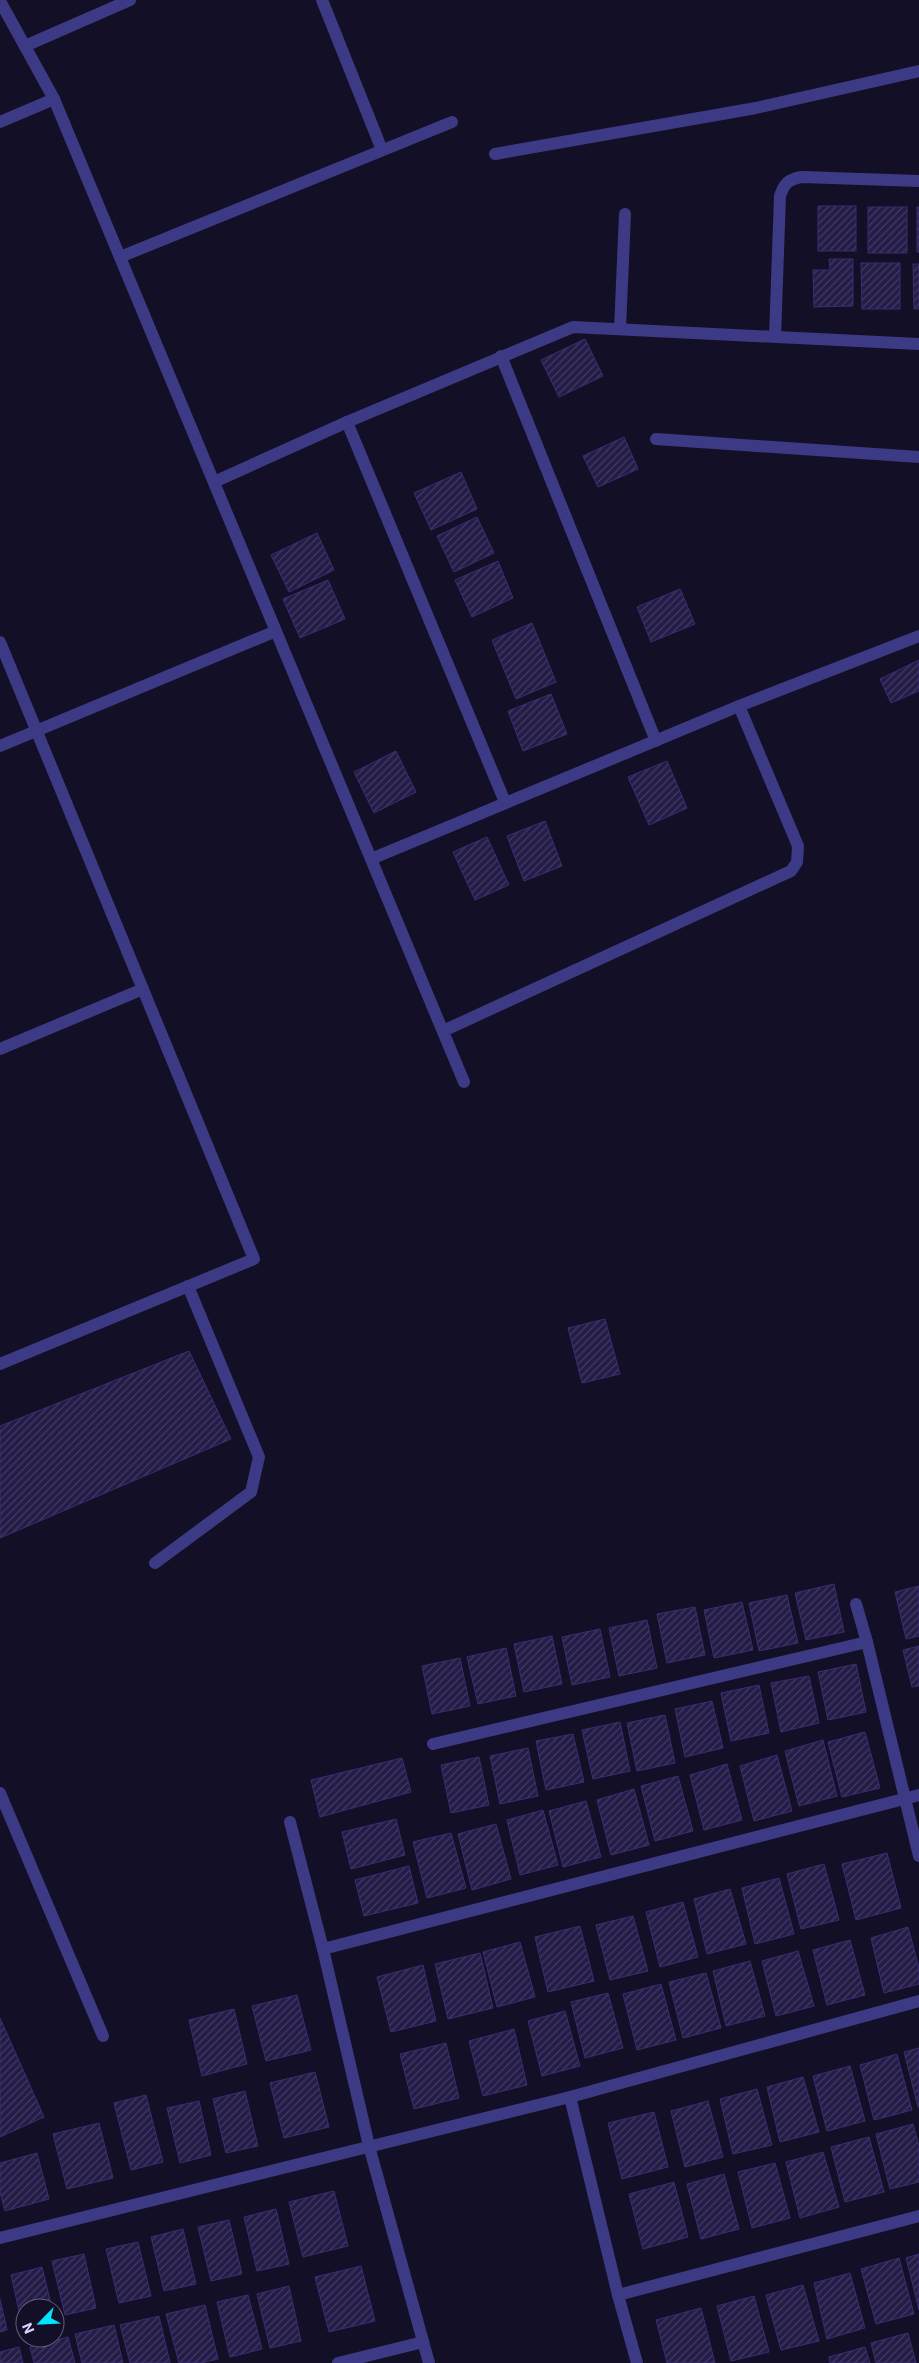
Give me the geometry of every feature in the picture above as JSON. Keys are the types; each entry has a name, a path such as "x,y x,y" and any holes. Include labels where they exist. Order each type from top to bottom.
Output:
{"street":[{"path":"25,46 130,0"},
{"path":"322,0 382,150"},
{"path":"0,1 54,99 464,1082"},
{"path":"495,154 756,108 919,71"},
{"path":"0,122 54,99"},
{"path":"120,257 452,122"},
{"path":"775,337 780,196 784,184 791,178 802,177 919,181"},
{"path":"620,329 625,214"},
{"path":"214,482 347,422 573,327 919,344"},
{"path":"501,356 656,741"},
{"path":"347,422 505,802"},
{"path":"656,438 919,457"},
{"path":"0,746 276,632"},
{"path":"371,859 739,706 919,636"},
{"path":"0,642 254,1258 0,1364"},
{"path":"443,1031 791,871 797,862 798,846 739,706"},
{"path":"0,1049 143,989"},
{"path":"155,1563 251,1492 259,1457 188,1286"},
{"path":"856,1604 868,1642 904,1800 919,1856"},
{"path":"433,1744 868,1642"},
{"path":"0,1793 103,2036"},
{"path":"323,1949 919,1795"},
{"path":"290,1822 323,1949 369,2146 429,2363"},
{"path":"0,2238 570,2097 919,2001"},
{"path":"570,2097 618,2295 637,2363"},
{"path":"618,2295 919,2216"},
{"path":"338,2363 424,2342"}],"building":[{"path":"818,206 856,206 856,251 818,251"},
{"path":"868,207 907,207 907,253 868,253"},
{"path":"917,207 919,207 919,252 917,252"},
{"path":"829,259 853,259 853,306 814,307 813,270 830,270"},
{"path":"861,263 900,263 900,309 862,309"},
{"path":"913,264 919,264 919,309 914,309"},
{"path":"585,339 603,376 559,397 541,360"},
{"path":"624,437 638,469 598,487 583,456"},
{"path":"461,472 477,509 431,530 414,493"},
{"path":"477,517 494,553 454,572 437,536"},
{"path":"317,533 334,570 289,592 271,555"},
{"path":"498,561 513,598 472,617 455,580"},
{"path":"328,580 345,619 300,638 283,599"},
{"path":"680,589 695,624 651,642 637,607"},
{"path":"532,623 556,682 516,699 492,640"},
{"path":"919,660 919,691 891,703 880,679"},
{"path":"551,694 567,734 523,751 508,711"},
{"path":"396,751 416,792 374,813 354,772"},
{"path":"667,761 687,808 649,825 628,777"},
{"path":"545,821 562,866 524,881 507,836"},
{"path":"487,837 509,885 475,900 453,852"},
{"path":"605,1319 620,1374 582,1383 568,1328"},
{"path":"189,1351 231,1439 0,1538 0,1426"},
{"path":"834,1584 844,1632 806,1640 795,1593"},
{"path":"919,1586 919,1636 906,1639 895,1592"},
{"path":"787,1595 798,1643 759,1651 749,1603"},
{"path":"742,1602 753,1650 714,1658 704,1610"},
{"path":"695,1607 705,1655 667,1663 657,1614"},
{"path":"647,1620 657,1668 619,1676 609,1628"},
{"path":"600,1629 610,1677 572,1685 562,1637"},
{"path":"552,1636 562,1684 524,1692 514,1644"},
{"path":"919,1646 919,1686 912,1687 903,1650"},
{"path":"506,1648 516,1696 478,1704 467,1657"},
{"path":"460,1658 470,1706 432,1714 422,1666"},
{"path":"856,1664 866,1712 828,1720 818,1672"},
{"path":"809,1676 819,1723 781,1732 771,1683"},
{"path":"759,1685 769,1733 731,1741 721,1693"},
{"path":"712,1701 723,1748 685,1757 675,1709"},
{"path":"665,1715 675,1763 637,1771 627,1723"},
{"path":"620,1722 630,1771 593,1779 582,1730"},
{"path":"865,1732 880,1788 842,1797 828,1742"},
{"path":"573,1734 584,1782 546,1790 536,1741"},
{"path":"823,1740 837,1796 799,1806 785,1751"},
{"path":"528,1748 538,1796 500,1804 490,1756"},
{"path":"777,1755 792,1811 754,1821 740,1766"},
{"path":"479,1757 489,1805 451,1813 441,1765"},
{"path":"402,1758 411,1792 320,1817 311,1780"},
{"path":"727,1764 742,1820 704,1830 690,1775"},
{"path":"678,1776 693,1831 655,1841 641,1786"},
{"path":"634,1789 649,1845 611,1855 597,1800"},
{"path":"586,1801 601,1857 563,1867 549,1811"},
{"path":"543,1810 558,1865 520,1875 507,1820"},
{"path":"396,1819 405,1855 351,1869 342,1832"},
{"path":"496,1824 511,1879 472,1890 458,1834"},
{"path":"451,1833 466,1888 427,1898 413,1842"},
{"path":"887,1853 901,1908 856,1920 842,1864"},
{"path":"824,1864 839,1920 801,1929 787,1874"},
{"path":"409,1866 418,1903 364,1916 355,1880"},
{"path":"779,1878 794,1934 755,1944 742,1888"},
{"path":"730,1889 746,1944 707,1954 694,1899"},
{"path":"683,1902 698,1957 660,1967 646,1912"},
{"path":"633,1916 648,1971 610,1980 596,1925"},
{"path":"580,1926 594,1981 548,1992 535,1937"},
{"path":"908,1927 919,1968 919,1984 884,1993 871,1938"},
{"path":"850,1940 865,1995 827,2005 813,1950"},
{"path":"520,1942 535,1997 497,2007 483,1952"},
{"path":"798,1951 814,2006 776,2016 762,1961"},
{"path":"480,1953 493,2008 448,2019 435,1964"},
{"path":"750,1961 765,2016 726,2026 713,1971"},
{"path":"423,1965 436,2021 391,2032 377,1977"},
{"path":"706,1973 721,2028 683,2038 669,1982"},
{"path":"661,1984 676,2040 637,2050 623,1994"},
{"path":"608,1993 623,2048 585,2058 571,2002"},
{"path":"297,1995 311,2050 266,2061 252,2006"},
{"path":"234,2009 247,2064 202,2076 189,2020"},
{"path":"565,2011 580,2066 542,2076 528,2021"},
{"path":"0,2018 44,2117 0,2137"},
{"path":"514,2029 527,2085 483,2096 469,2041"},
{"path":"446,2043 459,2098 414,2109 400,2054"},
{"path":"919,2048 919,2107 918,2107 904,2052"},
{"path":"897,2054 912,2110 874,2120 860,2065"},
{"path":"850,2066 865,2121 827,2131 813,2076"},
{"path":"315,2072 329,2127 284,2138 270,2083"},
{"path":"803,2077 819,2132 780,2142 767,2087"},
{"path":"757,2089 772,2145 733,2154 720,2099"},
{"path":"245,2091 258,2146 226,2153 213,2099"},
{"path":"146,2095 163,2162 131,2170 114,2103"},
{"path":"199,2101 211,2155 180,2163 167,2108"},
{"path":"708,2101 723,2157 685,2167 671,2111"},
{"path":"654,2112 668,2167 622,2179 608,2123"},
{"path":"99,2123 113,2178 67,2189 53,2134"},
{"path":"913,2124 919,2146 919,2182 890,2189 876,2134"},
{"path":"869,2137 884,2192 845,2202 831,2147"},
{"path":"823,2152 839,2207 800,2218 786,2162"},
{"path":"37,2153 49,2199 5,2211 0,2192 0,2163"},
{"path":"775,2163 790,2218 752,2228 738,2172"},
{"path":"724,2174 739,2229 701,2239 687,2184"},
{"path":"674,2182 688,2237 643,2249 629,2194"},
{"path":"334,2191 348,2246 303,2257 289,2202"},
{"path":"276,2209 289,2264 257,2271 244,2217"},
{"path":"229,2220 242,2274 211,2281 198,2227"},
{"path":"183,2229 196,2284 164,2291 151,2237"},
{"path":"138,2242 151,2296 119,2303 106,2249"},
{"path":"84,2254 96,2308 65,2315 65,2298 61,2298 52,2261"},
{"path":"919,2254 919,2310 906,2258"},
{"path":"899,2258 914,2314 876,2324 861,2269"},
{"path":"361,2266 375,2321 329,2332 315,2277"},
{"path":"42,2267 50,2298 16,2298 11,2275"},
{"path":"850,2273 865,2328 827,2339 814,2283"},
{"path":"803,2285 819,2341 781,2350 766,2295"},
{"path":"289,2286 301,2341 270,2348 257,2294"},
{"path":"248,2295 262,2349 230,2357 217,2302"},
{"path":"754,2296 769,2352 731,2361 717,2306"},
{"path":"0,2299 7,2330 0,2332"},
{"path":"205,2305 218,2359 201,2363 179,2363 166,2314"},
{"path":"701,2308 715,2363 667,2363 656,2320"},
{"path":"159,2316 170,2363 130,2363 120,2325"},
{"path":"114,2325 123,2363 82,2363 75,2334"},
{"path":"908,2333 916,2363 876,2363 871,2343"},
{"path":"68,2337 75,2363 34,2363 30,2348 65,2348 65,2338"},
{"path":"865,2347 870,2363 830,2363 829,2357"},
{"path":"19,2348 23,2363 0,2363 0,2352"}]}
